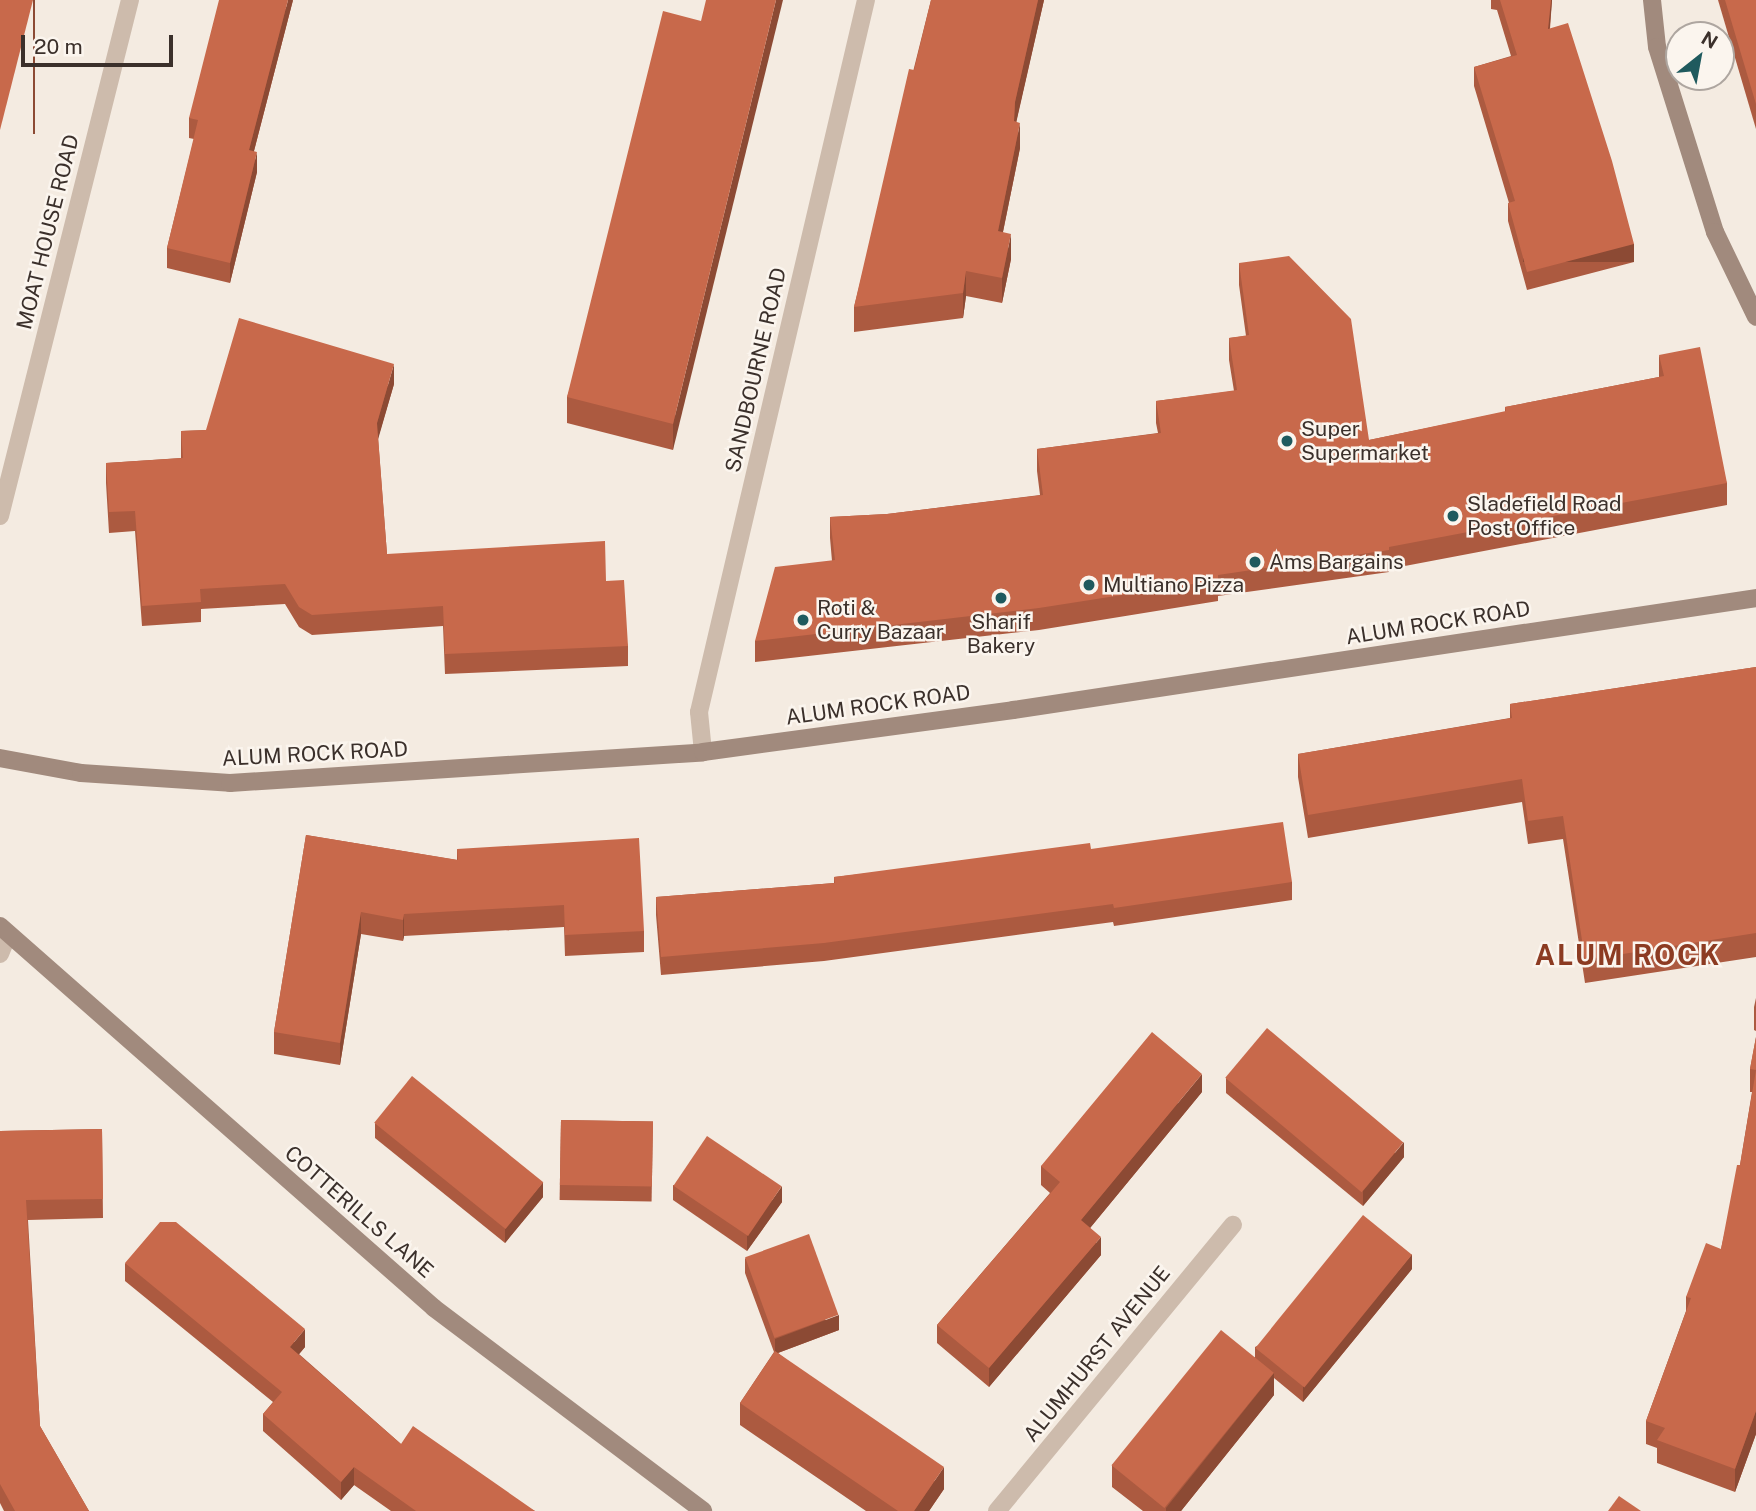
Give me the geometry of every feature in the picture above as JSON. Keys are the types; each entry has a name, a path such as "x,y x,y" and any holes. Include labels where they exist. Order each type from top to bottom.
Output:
{"street":[{"name":"MOAT HOUSE ROAD","path":"0,516 130,0"},
{"name":"SANDBOURNE ROAD","path":"703,752 699,712 866,0"},
{"path":"1652,0 1657,47 1715,232 1756,317"},
{"name":"ALUM ROCK ROAD","path":"0,758 81,773 230,783 703,752 1013,710 1756,598"},
{"path":"0,954 4,930"},
{"name":"COTTERILLS LANE","path":"4,930 434,1308 704,1511"},
{"name":"ALUMHURST AVENUE","path":"997,1511 1233,1225"}],"building":[{"path":"0,0 33,0 0,130"},
{"path":"219,0 288,0 249,150 257,152 230,263 167,248 198,120 189,118"},
{"path":"706,0 776,0 673,424 567,397 663,11 701,21"},
{"path":"931,0 1038,0 1015,102 1014,121 1020,123 998,231 1011,234 1002,278 966,271 963,293 854,307 909,69 914,70"},
{"path":"1500,0 1551,0 1548,29 1568,23 1612,161 1634,244 1527,272 1508,203 1515,201 1474,67 1517,55"},
{"path":"1725,0 1756,0 1756,104 1735,34 1735,21 1731,21"},
{"path":"1289,256 1351,319 1369,440 1506,411 1505,407 1664,376 1659,355 1700,347 1727,483 1389,547 1389,550 1218,575 1218,580 1039,608 755,641 775,567 835,560 830,517 887,514 1043,495 1037,449 1161,433 1156,401 1237,390 1229,338 1249,335 1239,263"},
{"path":"239,318 394,364 377,423 387,554 605,541 606,581 624,580 628,646 445,654 443,606 312,615 299,607 285,584 200,589 201,602 142,606 135,511 109,512 106,463 183,458 181,431 206,430"},
{"path":"1756,667 1756,933 1585,960 1563,816 1528,821 1522,779 1308,815 1298,754 1512,718 1510,704"},
{"path":"1283,822 1292,882 1114,908 1113,904 824,943 661,957 656,897 835,883 834,877 1090,843 1091,849"},
{"path":"306,835 458,860 457,849 639,838 644,931 565,935 564,905 404,914 403,920 361,912 340,1043 274,1032"},
{"path":"1267,1028 1403,1142 1362,1192 1225,1078"},
{"path":"1152,1032 1202,1074 1081,1220 1101,1237 989,1368 937,1325 1060,1182 1041,1166"},
{"path":"1756,1037 1756,1070 1750,1069"},
{"path":"1756,1070 1756,1411 1735,1469 1657,1440 1665,1428 1646,1421 1691,1298 1686,1297 1706,1243 1721,1249 1737,1165 1740,1165"},
{"path":"412,1076 543,1182 506,1229 374,1123"},
{"path":"561,1120 653,1122 652,1187 560,1185"},
{"path":"102,1129 103,1199 26,1200 40,1426 89,1511 15,1511 0,1484 0,1131"},
{"path":"707,1136 782,1186 748,1236 673,1186"},
{"path":"1363,1215 1412,1255 1304,1388 1255,1348"},
{"path":"160,1222 176,1222 305,1329 290,1347 401,1444 413,1426 535,1511 416,1511 354,1467 341,1482 263,1414 282,1392 125,1263"},
{"path":"809,1234 838,1315 775,1338 745,1257"},
{"path":"1221,1330 1274,1373 1164,1508 1111,1465"},
{"path":"775,1351 944,1467 914,1511 898,1511 740,1403"},
{"path":"1619,1496 1641,1511 1608,1511"}],"place":[{"name":"Super Supermarket","path":"1287,441"},
{"name":"Sladefield Road Post Office","path":"1453,516"},
{"name":"Ams Bargains","path":"1255,562"},
{"name":"Multiano Pizza","path":"1089,585"},
{"name":"Sharif Bakery","path":"1001,598"},
{"name":"Roti & Curry Bazaar","path":"803,620"}],"district":[{"name":"ALUM ROCK","path":"1628,955"}]}
